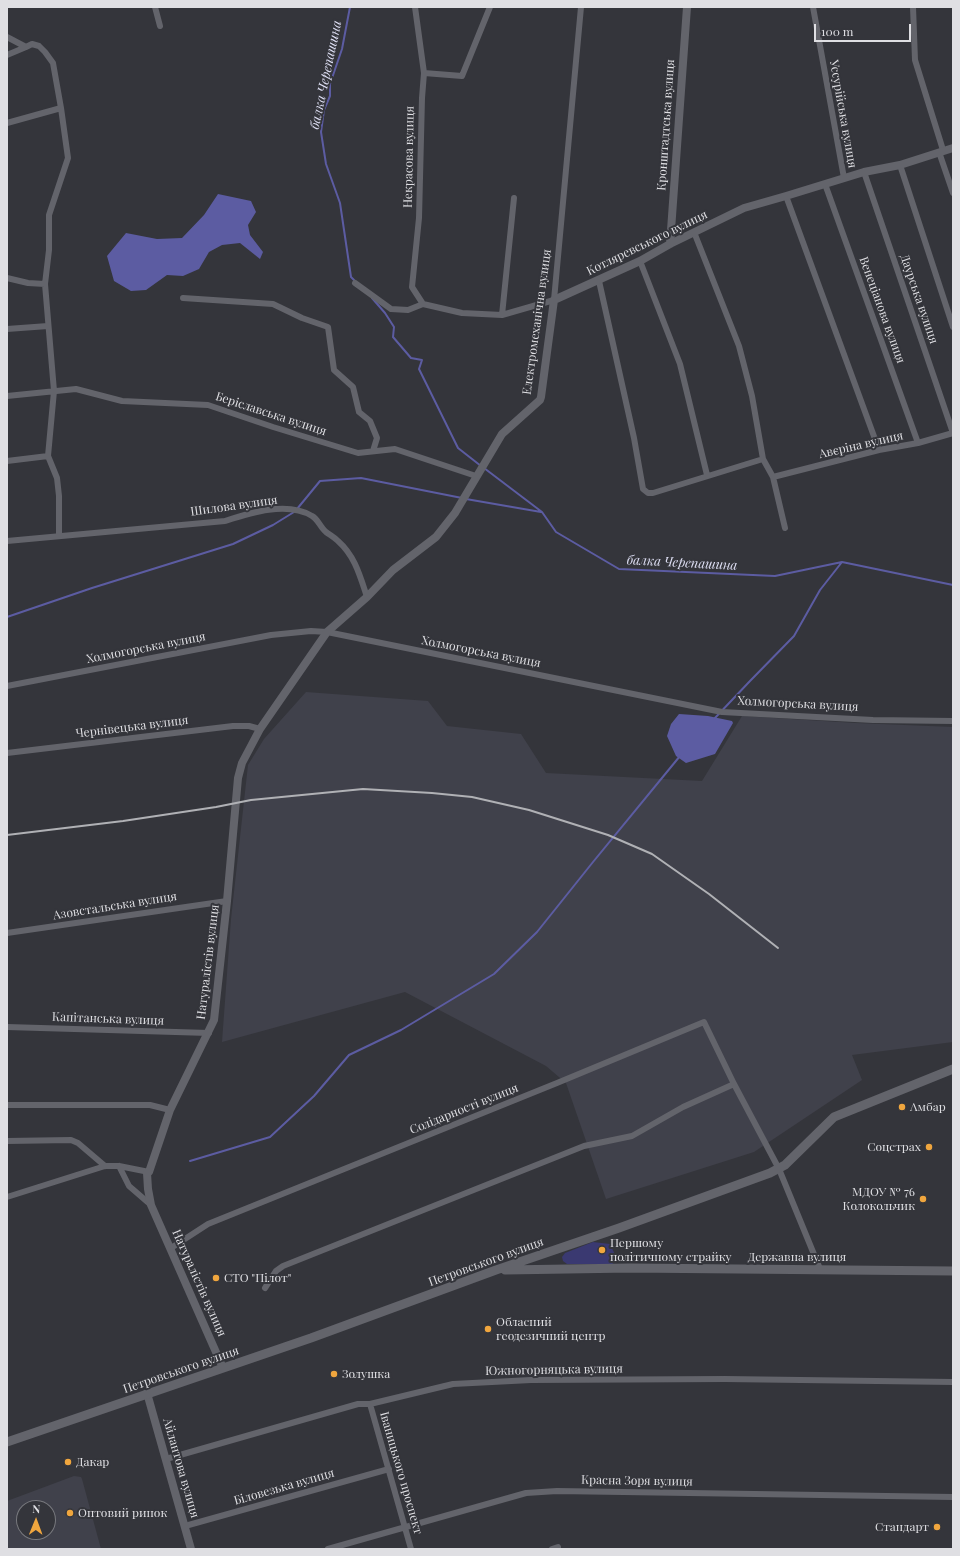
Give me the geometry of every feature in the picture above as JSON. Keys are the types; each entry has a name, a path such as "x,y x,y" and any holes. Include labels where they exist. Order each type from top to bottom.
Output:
{"main road":[{"name":"Петровського вулиця","path":"7,1442 310,1338 496,1270 619,1228 779,1169 834,1117 953,1069"},
{"name":"Державна вулиця","path":"496,1270 630,1268 953,1270"}],"street":[{"path":"155,7 160,26"},
{"name":"Некрасова вулиця","path":"415,7 424,73 419,218 412,286 423,304"},
{"path":"424,73 462,76 490,7"},
{"name":"Електромеханічна вулиця","path":"367,597 392,570 436,537 455,513 502,434 541,398 554,300 581,7"},
{"name":"Кронштадтська вулиця","path":"670,244 687,7"},
{"name":"Уссурійська вулиця","path":"813,7 844,178"},
{"path":"913,7 916,60 953,193"},
{"path":"7,37 26,47"},
{"path":"7,55 32,44 38,46 53,63 68,158 49,215 49,250 45,284 54,391 48,456 58,484 59,536"},
{"path":"7,123 61,108"},
{"name":"Котляревського вулиця","path":"423,304 462,313 502,315 554,300 599,281 744,208 864,172 900,165 953,148"},
{"name":"Даурська вулиця","path":"900,165 953,327"},
{"name":"Даурська вулиця","path":"864,172 953,433"},
{"name":"Венеціанова вулиця","path":"825,184 918,443"},
{"path":"786,196 879,450"},
{"path":"502,315 514,198"},
{"path":"694,232 739,346 752,396 763,459 773,477 785,528"},
{"path":"640,261 680,364 707,475"},
{"path":"7,278 28,283 45,284"},
{"path":"599,281 634,438 643,489 648,493 653,493 707,475 763,459"},
{"path":"355,283 391,309 408,310 423,304"},
{"path":"183,298 273,304 302,318 328,327 334,370 353,387 358,412 370,421 377,438 373,451"},
{"path":"7,328 48,326"},
{"name":"Беріславська вулиця","path":"7,396 76,389 122,401 208,404 273,427 358,453 395,449 476,476"},
{"name":"Авєріна вулиця","path":"773,477 879,450 918,443 953,433"},
{"path":"7,462 48,456"},
{"name":"Шилова вулиця","path":"7,541 225,521 255,512 276,509 296,511 312,516 325,531 346,548 358,567 367,597"},
{"name":"Натуралістів вулиця","path":"223,1368 151,1205 147,1172 149,1172 170,1110 209,1033 214,1020 238,778 242,763 260,729 327,632 367,597"},
{"name":"Холмогорська вулиця","path":"7,686 271,635 311,631 327,632 722,712 873,720 953,721"},
{"name":"Чернівецька вулиця","path":"7,753 233,726 249,726 260,729"},
{"name":"Азовстальська вулиця","path":"7,933 227,901"},
{"name":"Солідарності вулиця","path":"170,1248 208,1224 704,1022 734,1084 779,1169 820,1269"},
{"name":"Капітанська вулиця","path":"7,1027 209,1033"},
{"path":"264,1288 276,1271 283,1266 584,1146 632,1136 683,1107 734,1084"},
{"path":"7,1105 150,1105 170,1110"},
{"path":"7,1141 71,1140 78,1143 106,1166"},
{"path":"7,1197 106,1166 119,1166 149,1172"},
{"path":"119,1166 129,1186 151,1205"},
{"name":"Южногорняцька вулиця","path":"166,1459 358,1404 370,1404 453,1384 531,1380 725,1379 953,1382"},
{"name":"Айлантова вулиця","path":"147,1393 191,1549"},
{"name":"Іваницького проспект","path":"370,1404 411,1549"},
{"name":"Біловезька вулиця","path":"185,1526 389,1469"},
{"name":"Красна Зоря вулиця","path":"328,1549 526,1493 557,1491 953,1497"}],"shaded area":[{"path":"218,194 251,201 256,212 248,225 250,235 263,252 260,259 240,243 222,245 209,252 199,269 183,276 167,275 146,290 131,291 114,281 107,256 126,233 157,239 182,238 204,215"},
{"path":"306,692 428,701 447,726 521,734 546,773 702,781 742,716 953,727 953,1042 852,1055 862,1080 754,1152 606,1199 566,1083 546,1066 405,992 222,1042 231,919 248,765 264,739"},
{"path":"679,714 708,716 732,721 733,723 715,754 686,763 676,756 667,736 671,724"},
{"path":"593,1242 610,1244 617,1261 612,1264 567,1264 563,1261 562,1257 565,1253"},
{"name":"Оптовий ринок","path":"74,1476 81,1477 101,1549 7,1549 7,1501"}],"waterway":[{"name":"балка Черепашина","path":"350,7 342,49 330,84 330,96 324,110 321,132 326,164 340,203 351,277 356,282"},
{"name":"балка Черепашина","path":"372,298 385,313 394,327 393,337 411,358 422,360 419,369 458,448 481,466"},
{"name":"балка Черепашина","path":"484,468 542,512 556,532 619,569 775,576 842,562 953,585"},
{"path":"297,509 320,481 361,478 462,498"},
{"path":"466,499 541,512"},
{"path":"7,617 92,588 233,544 273,525 294,512"},
{"path":"714,719 794,636 820,590 842,562"},
{"path":"190,1161 270,1137 314,1096 349,1055 401,1030 494,974 537,932 680,756"}],"railway":[{"path":"7,835 123,821 216,807 251,800 363,789 472,797 529,810 608,835 652,854 709,894 778,948"}],"place":[{"name":"Амбар","path":"902,1107"},
{"name":"Соцстрах","path":"929,1147"},
{"name":"МДОУ № 76 Колокольчик","path":"923,1199"},
{"name":"Першому політичному страйку","path":"602,1250"},
{"name":"СТО \"Пілот\"","path":"216,1278"},
{"name":"Обласний геодезичний центр","path":"488,1329"},
{"name":"Золушка","path":"334,1374"},
{"name":"Дакар","path":"68,1462"},
{"name":"Оптовий ринок","path":"70,1513"},
{"name":"Стандарт","path":"937,1527"}]}
